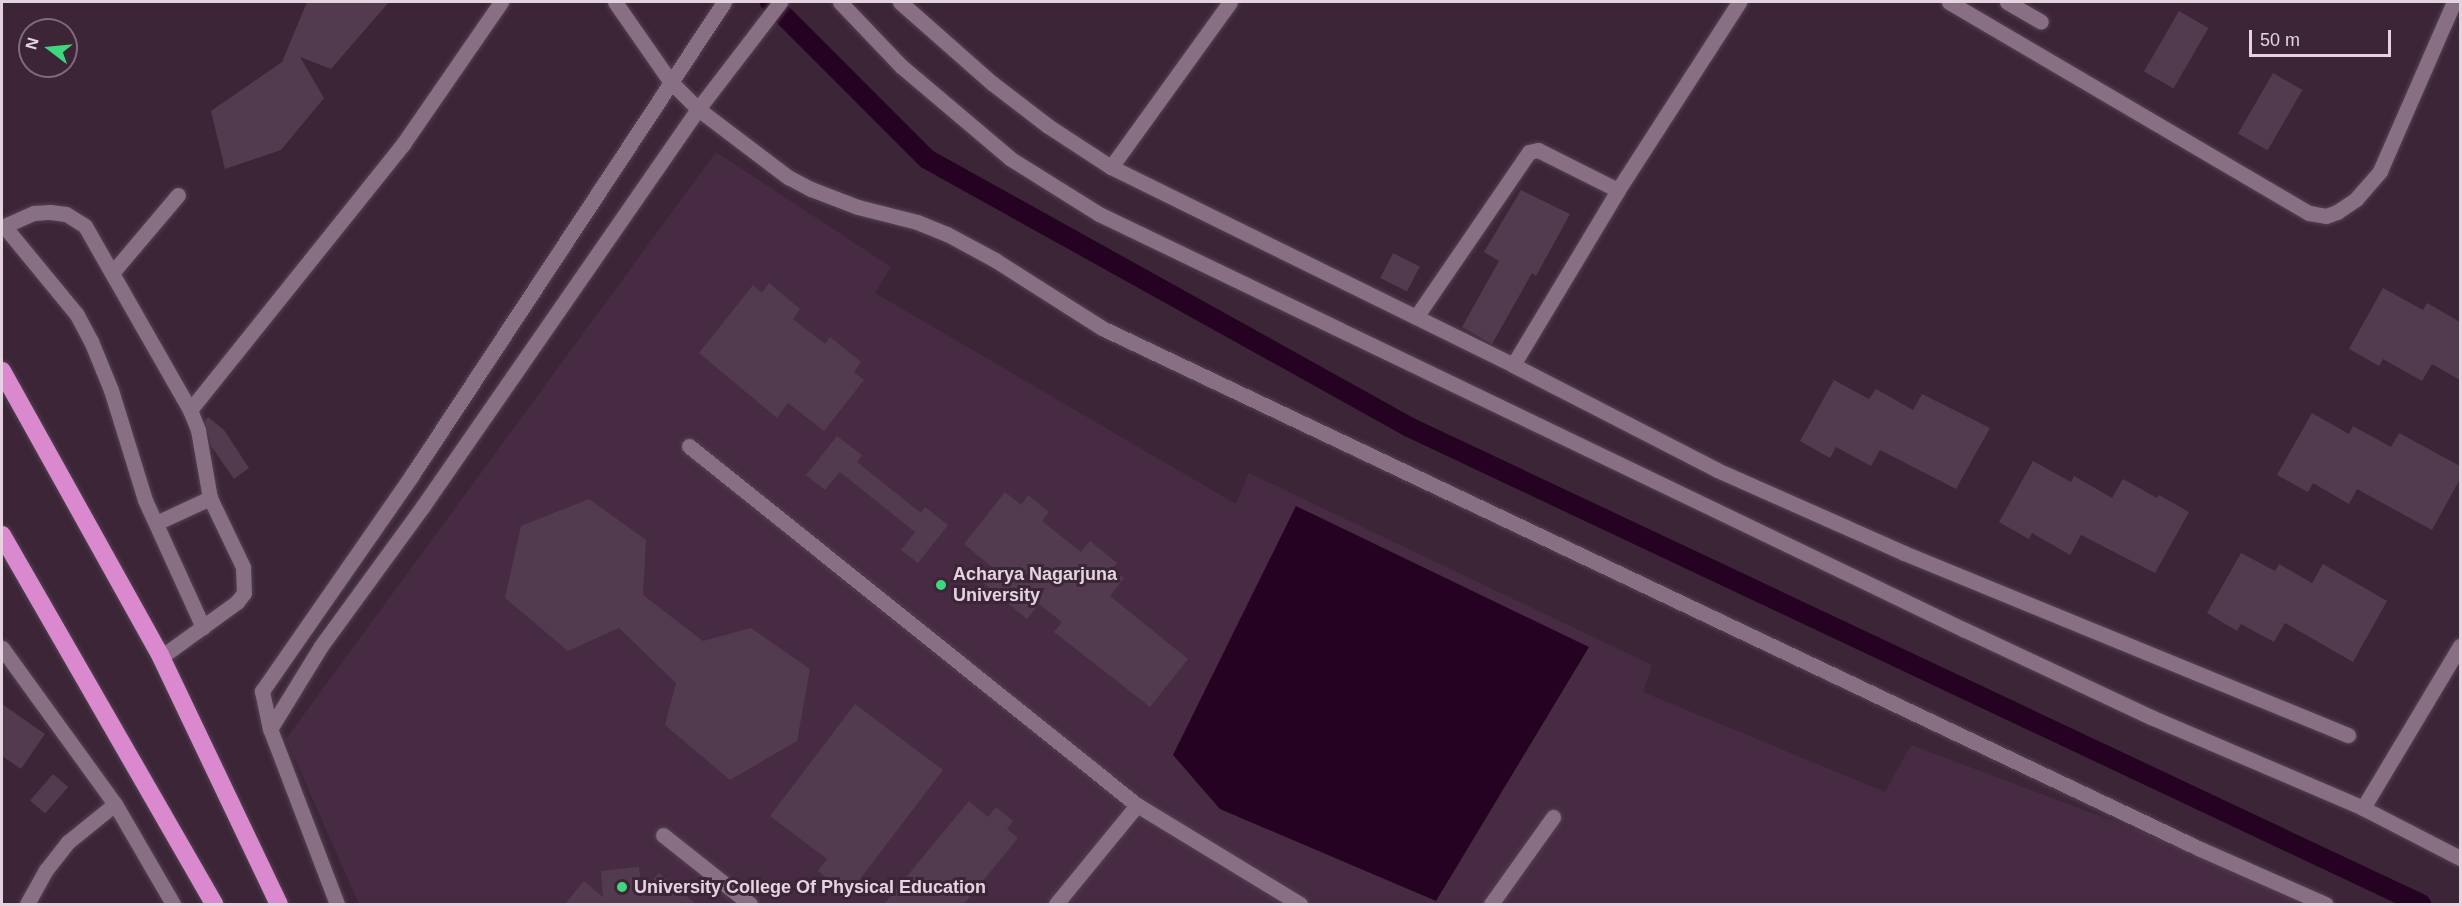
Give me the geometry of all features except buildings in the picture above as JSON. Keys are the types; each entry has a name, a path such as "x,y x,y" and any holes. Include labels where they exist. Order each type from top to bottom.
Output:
{"highway":[{"path":"2,371 161,657 279,904"},
{"path":"2,536 214,904"}],"street":[{"path":"190,410 403,144 501,2"},
{"path":"615,2 670,81 698,109 788,177 811,189 947,234 1113,333 2190,844 2325,904"},
{"path":"337,904 270,729 262,691 274,670 412,475 724,2"},
{"path":"270,729 321,646 423,506 710,92 780,2"},
{"path":"840,2 901,66 1011,159 1099,214 1965,630 2151,717 2363,808 2460,858"},
{"path":"900,2 992,83 1048,126 1111,167 1513,365 1727,475 1904,552 2348,735"},
{"path":"1111,167 1230,2"},
{"path":"1513,365 1618,190 1739,2"},
{"path":"1948,2 2309,213 2326,216 2356,199 2380,171 2454,2"},
{"path":"2007,2 2040,22"},
{"path":"1416,317 1529,152 1538,150 1618,190"},
{"path":"112,273 178,195"},
{"path":"161,657 203,627 237,602 244,593 243,567 210,498 198,430 190,410 85,226 66,214 34,213 3,227 76,315 91,341 111,390 129,456 156,523 203,627"},
{"path":"689,446 1137,805 1300,904"},
{"path":"156,523 210,498"},
{"path":"2363,808 2460,646"},
{"path":"2,648 115,804 172,904"},
{"path":"27,904 46,870 68,842 115,804"},
{"path":"1056,904 1137,805"},
{"path":"1491,904 1553,817"},
{"path":"663,836 750,904"}],"shaded area":[{"name":"Acharya Nagarjuna University","path":"716,152 891,267 875,293 1236,504 1249,473 1652,665 1643,692 1885,792 1911,745 2335,904 359,904 286,739"},
{"path":"1296,506 1589,647 1436,901 1220,809 1173,755"}],"waterway":[{"path":"770,2 927,159 1409,427 2421,904"}],"place":[{"name":"Acharya Nagarjuna University","path":"941,585"},
{"name":"University College Of Physical Education","path":"622,887"}]}
